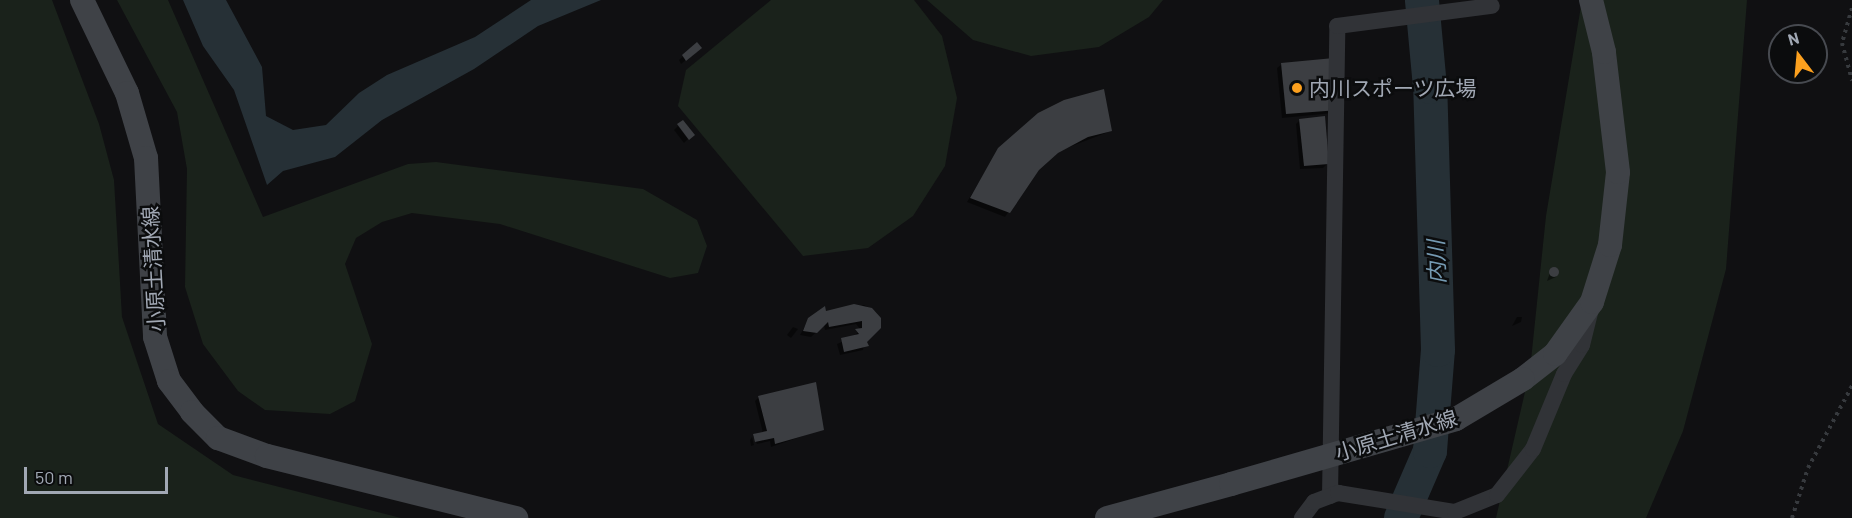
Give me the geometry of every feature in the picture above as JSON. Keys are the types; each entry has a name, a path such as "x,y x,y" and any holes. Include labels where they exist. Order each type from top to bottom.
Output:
{"main road":[{"name":"小原土清水線","path":"82,0 127,93 146,158 155,337 169,381 192,412 218,438 267,456 516,518"},
{"name":"小原土清水線","path":"1107,518 1456,419 1523,379 1555,354 1592,303 1610,245 1618,172 1604,52 1592,0"}],"street":[{"path":"1330,496 1338,26 1492,6"},
{"path":"1302,518 1314,502 1330,496 1349,493 1455,512 1497,495 1533,448 1564,374 1581,345 1592,303"}],"path":[{"path":"1852,8 1842,42 1852,81"},
{"path":"1792,518 1808,468 1852,386"}],"shaded area":[{"path":"0,0 52,0 99,124 114,180 122,317 158,424 233,475 401,518 0,518"},
{"path":"117,0 168,0 263,217 408,164 436,162 643,189 697,220 707,246 698,273 670,278 500,224 412,213 382,222 356,238 345,264 372,344 355,401 330,414 265,410 238,391 203,344 185,287 187,169 177,112"},
{"path":"183,0 226,0 262,67 266,116 293,130 326,125 359,93 387,75 475,37 531,0 601,0 538,26 474,69 382,120 335,157 283,171 267,185 234,90 203,46"},
{"path":"771,0 914,0 942,36 957,98 945,166 913,216 868,248 803,256 678,106 686,70"},
{"path":"927,0 1163,0 1149,17 1099,47 1031,56 973,40"},
{"path":"1582,0 1747,0 1726,269 1683,431 1646,518 1496,518 1530,370 1546,216"}],"building":[{"path":"697,42 702,48 686,61 682,55"},
{"path":"1334,58 1339,110 1286,114 1281,63"},
{"path":"1104,89 1112,131 1088,137 1058,153 1039,170 1010,213 970,198 998,148 1038,113 1064,100"},
{"path":"1325,116 1329,164 1304,166 1299,119"},
{"path":"683,120 695,135 689,140 677,124"},
{"path":"1554,267 1559,272 1554,277 1549,272"},
{"path":"854,304 872,308 881,318 881,328 867,342 869,346 844,352 841,338 859,334 855,329 862,328 862,321 829,327 828,322 817,333 803,331 808,318 825,306 826,311"},
{"path":"816,382 824,430 775,444 774,438 755,442 753,434 767,431 758,396"}],"waterway":[{"name":"内川","path":"1401,518 1430,451 1438,350 1430,87 1422,0"}],"place":[{"name":"内川スポーツ広場","path":"1297,88"}]}
